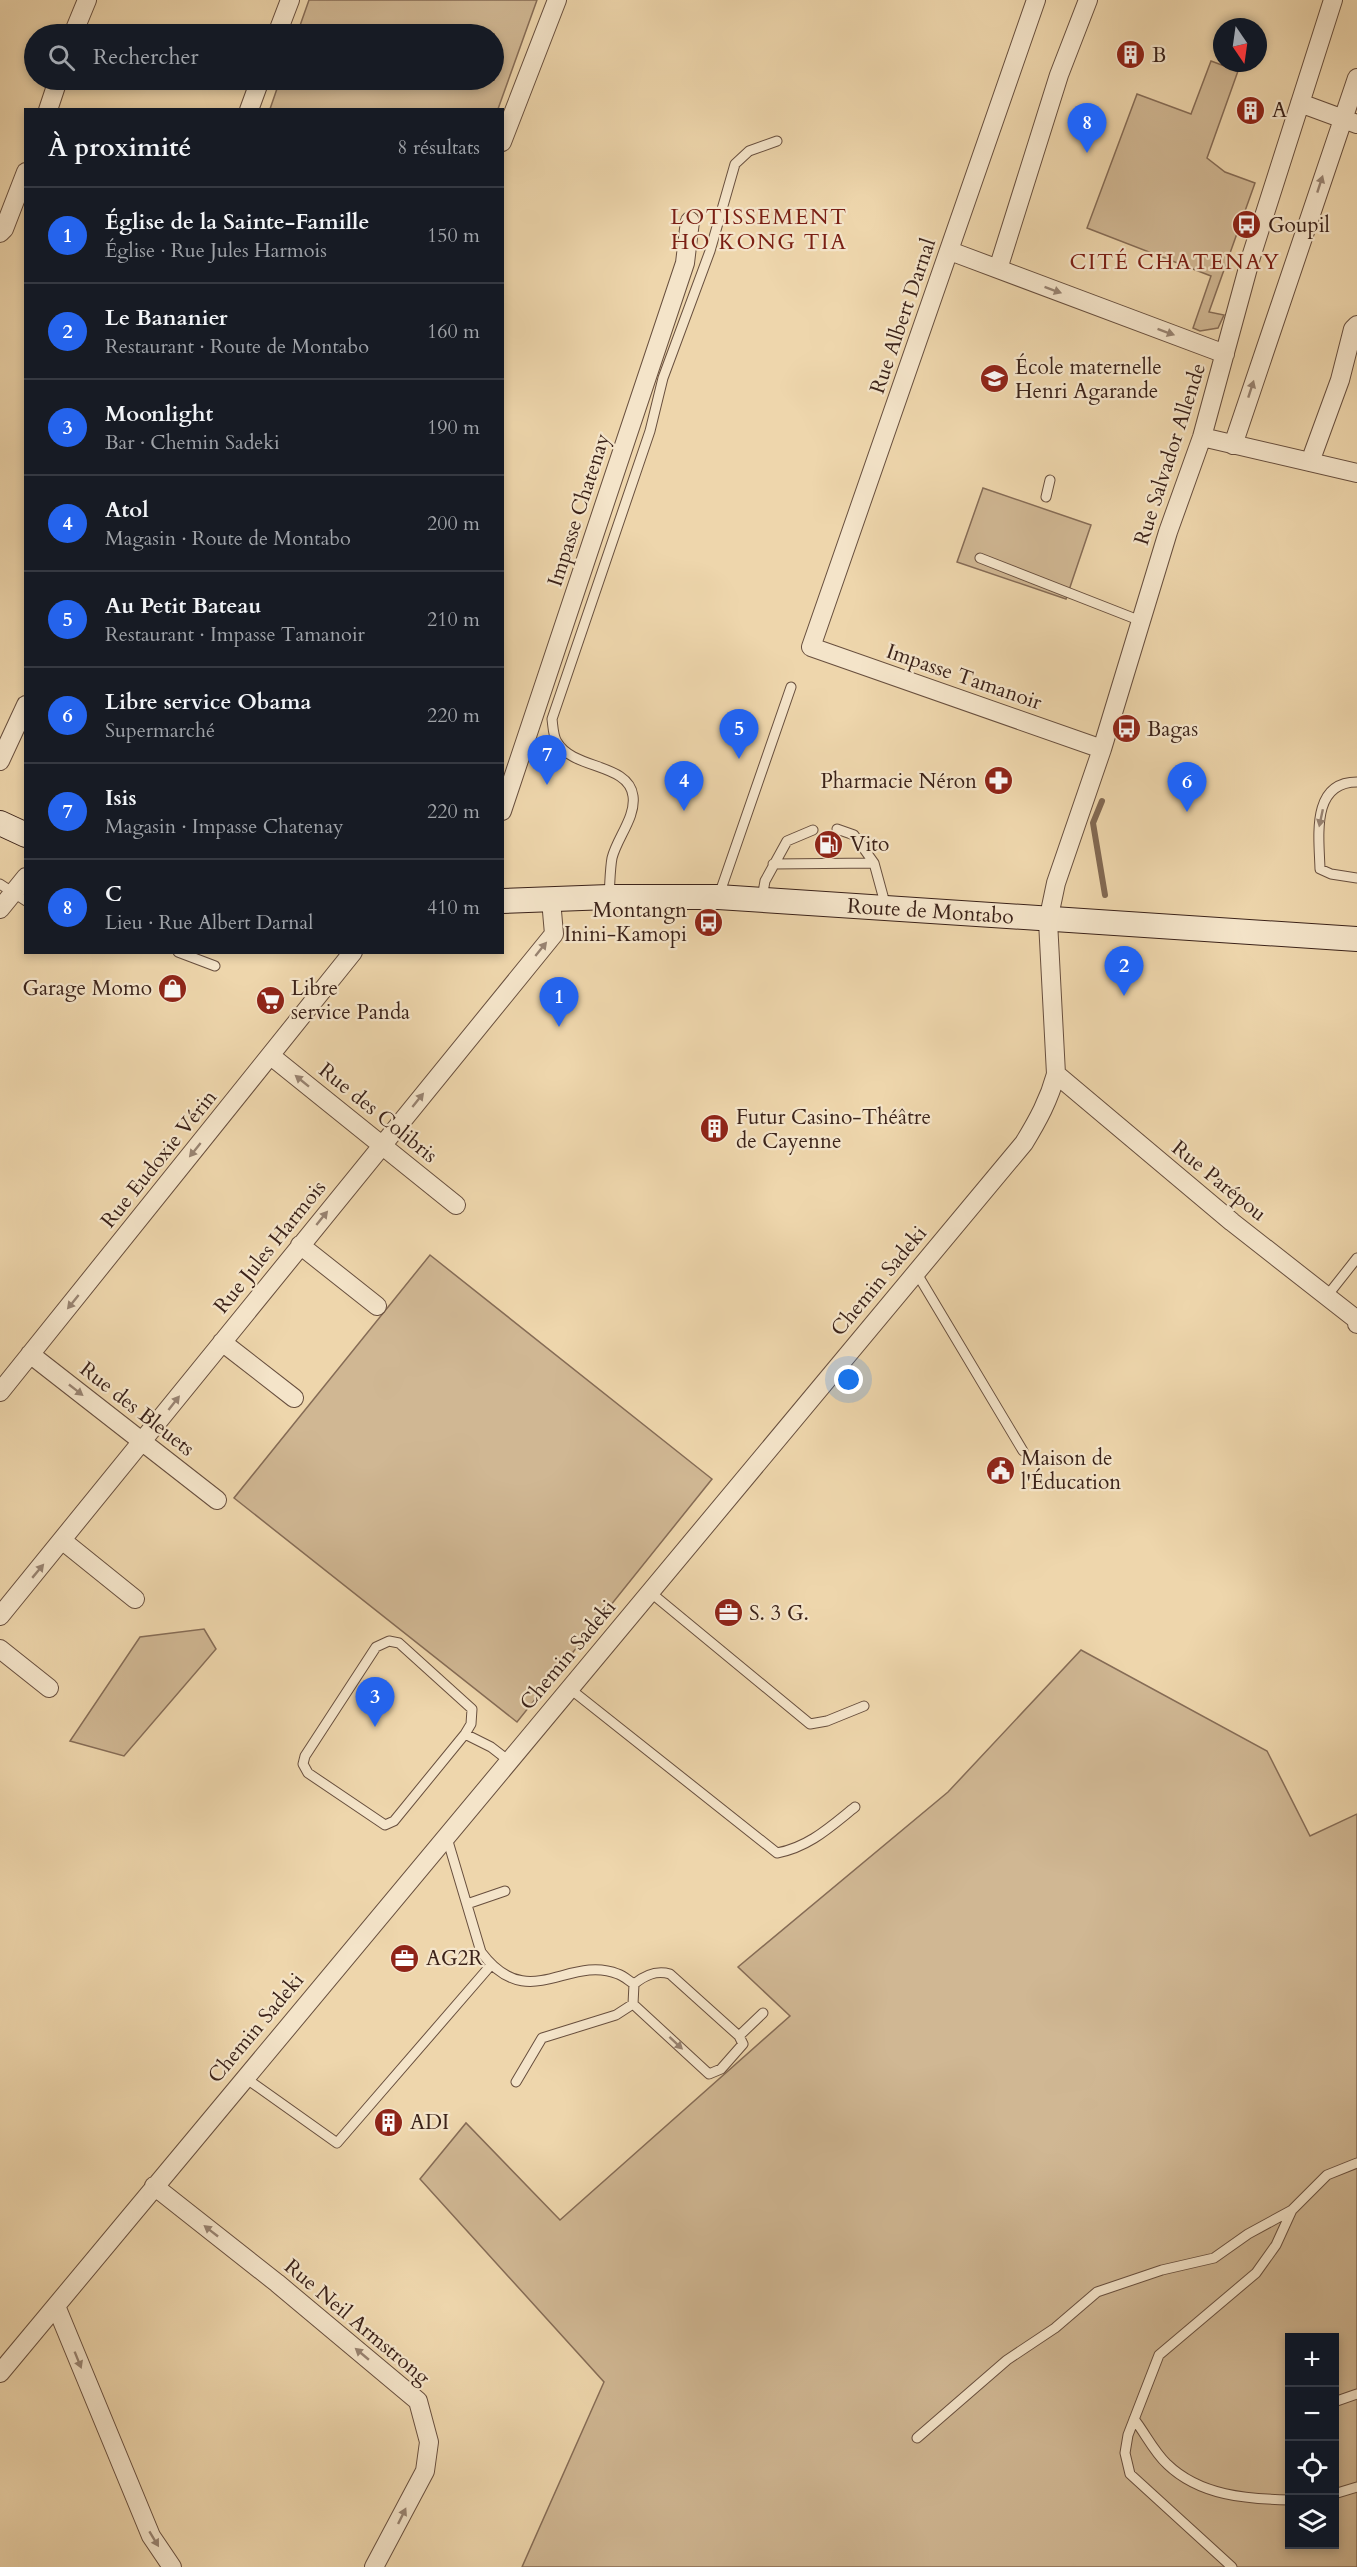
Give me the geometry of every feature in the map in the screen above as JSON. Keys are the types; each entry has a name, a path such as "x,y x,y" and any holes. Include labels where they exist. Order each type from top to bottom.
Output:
{"main road":[{"path":"0,823 24,834"},
{"name":"Route de Montabo","path":"504,901 609,897 718,897 1048,921 1357,936"}],"street":[{"path":"78,24 87,0"},
{"path":"281,24 290,0"},
{"path":"504,137 557,0"},
{"name":"Rue Albert Darnal","path":"811,647 1036,0"},
{"path":"998,269 1059,75 1088,0"},
{"name":"Rue Salvador Allende","path":"1048,921 1056,883 1102,749 1168,532 1202,437 1251,257 1333,0"},
{"path":"1233,445 1349,121 1357,78"},
{"path":"49,108 55,90"},
{"path":"250,108 256,90"},
{"path":"1300,103 1349,121"},
{"path":"0,233 4,229 24,177"},
{"name":"Impasse Chatenay","path":"504,806 685,263 690,221"},
{"path":"950,251 1225,354"},
{"path":"1310,462 1349,382 1353,329 1357,325"},
{"path":"1202,437 1357,473"},
{"name":"Impasse Tamanoir","path":"811,647 1102,749"},
{"path":"0,761 24,709"},
{"path":"0,909 24,879"},
{"name":"Rue Jules Harmois","path":"0,1616 143,1443 300,1245 554,934 551,900"},
{"name":"Chemin Sadeki","path":"0,2373 244,2077 1024,1143 1050,1097 1056,1074 1048,921"},
{"name":"Rue Eudoxie Vérin","path":"0,1392 351,954"},
{"name":"Rue des Colibris","path":"271,1056 456,1205"},
{"name":"Rue Parépou","path":"1056,1074 1232,1222 1357,1322"},
{"path":"300,1245 377,1306"},
{"path":"222,1342 294,1398"},
{"name":"Rue des Bleuets","path":"30,1354 217,1500"},
{"path":"63,1540 135,1599"},
{"path":"0,1649 49,1688"},
{"name":"Rue Neil Armstrong","path":"154,2186 277,2283 418,2401 429,2442 425,2471 374,2567"},
{"path":"56,2306 151,2535 172,2567"}],"lane":[{"path":"609,897 612,857 630,815 633,797 628,783 616,773 583,762 565,752 556,741 552,719 650,431 663,378 710,251 735,164 749,151 777,141"},
{"path":"1046,497 1050,480"},
{"path":"981,558 1141,621"},
{"path":"718,897 791,687"},
{"path":"1357,782 1342,782 1330,790 1319,820 1320,869 1331,874 1357,878"},
{"path":"837,829 854,835 874,863 887,909"},
{"path":"762,900 765,881 787,841 813,830"},
{"path":"773,864 874,863"},
{"path":"183,954 215,966"},
{"path":"1327,1296 1357,1258"},
{"path":"916,1272 1023,1451"},
{"path":"650,1592 810,1724 827,1721 864,1706"},
{"path":"389,1641 399,1643 472,1709 471,1724 465,1734 394,1821 385,1825 308,1773 303,1764 376,1647 389,1641"},
{"path":"570,1688 777,1853 797,1850 811,1842 855,1807"},
{"path":"465,1734 509,1761"},
{"path":"446,1836 481,1952 491,1965 511,1978 532,1982 553,1980 579,1972 601,1971 618,1974 634,1984"},
{"path":"467,1904 505,1891"},
{"path":"244,2077 337,2143 491,1965"},
{"path":"663,1972 670,1974 739,2036 743,2044 741,2049 721,2069 709,2074 633,2004 634,1984 645,1975 663,1972"},
{"path":"516,2082 542,2038 616,2015 633,2004"},
{"path":"739,2036 763,2013"},
{"path":"917,2438 1007,2360 1055,2328 1097,2292 1162,2270 1214,2258 1248,2234 1292,2210 1327,2175 1357,2163"},
{"path":"1232,2567 1130,2474 1125,2453 1128,2435 1159,2355 1256,2273 1276,2245 1292,2210"},
{"path":"1339,2401 1357,2394"},
{"path":"1134,2419 1167,2464 1192,2483 1244,2499 1285,2500"},
{"path":"1339,2493 1357,2487"}],"shaded area":[{"path":"309,0 537,0 498,108 270,108 277,90 504,90 504,24 301,24"},
{"path":"1211,61 1213,62 1213,72 1238,72 1207,158 1225,172 1255,183 1209,312 1224,315 1218,328 1200,331 1193,328 1211,276 1087,228 1137,94 1191,114"},
{"path":"983,488 1091,525 1066,599 957,562"},
{"path":"430,1255 712,1479 517,1722 234,1498"},
{"path":"204,1629 216,1649 124,1756 70,1741 140,1637"},
{"path":"1081,1650 1267,1751 1310,1836 1357,1814 1357,2567 522,2567 604,2382 420,2179 466,2123 560,2220 790,2016 738,1967 948,1792"}],"waterway":[{"path":"1102,801 1093,823 1105,895"}],"place":[{"name":"B","path":"1131,55"},
{"name":"A","path":"1251,110"},
{"name":"C","path":"1087,153"},
{"name":"Goupil","path":"1247,225"},
{"name":"École maternelle Henri Agarande","path":"994,379"},
{"name":"Bagas","path":"1126,729"},
{"name":"Au Petit Bateau","path":"739,759"},
{"name":"Pharmacie Néron","path":"998,781"},
{"name":"Isis","path":"547,785"},
{"name":"Atol","path":"684,811"},
{"name":"Libre service Obama","path":"1187,812"},
{"name":"Vito","path":"829,844"},
{"name":"Montangn Inini-Kamopi","path":"708,922"},
{"name":"Garage Momo","path":"173,988"},
{"name":"Le Bananier","path":"1124,996"},
{"name":"Libre service Panda","path":"270,1000"},
{"name":"Église de la Sainte-Famille","path":"559,1027"},
{"name":"Futur Casino-Théâtre de Cayenne","path":"715,1129"},
{"name":"Maison de l'Éducation","path":"1000,1470"},
{"name":"S. 3 G.","path":"728,1613"},
{"name":"Moonlight","path":"375,1727"},
{"name":"AG2R","path":"405,1958"},
{"name":"ADI","path":"389,2122"}],"district":[{"name":"LOTISSEMENT HO KONG TIA","path":"759,230"},
{"name":"CITÉ CHATENAY","path":"1175,262"}]}
